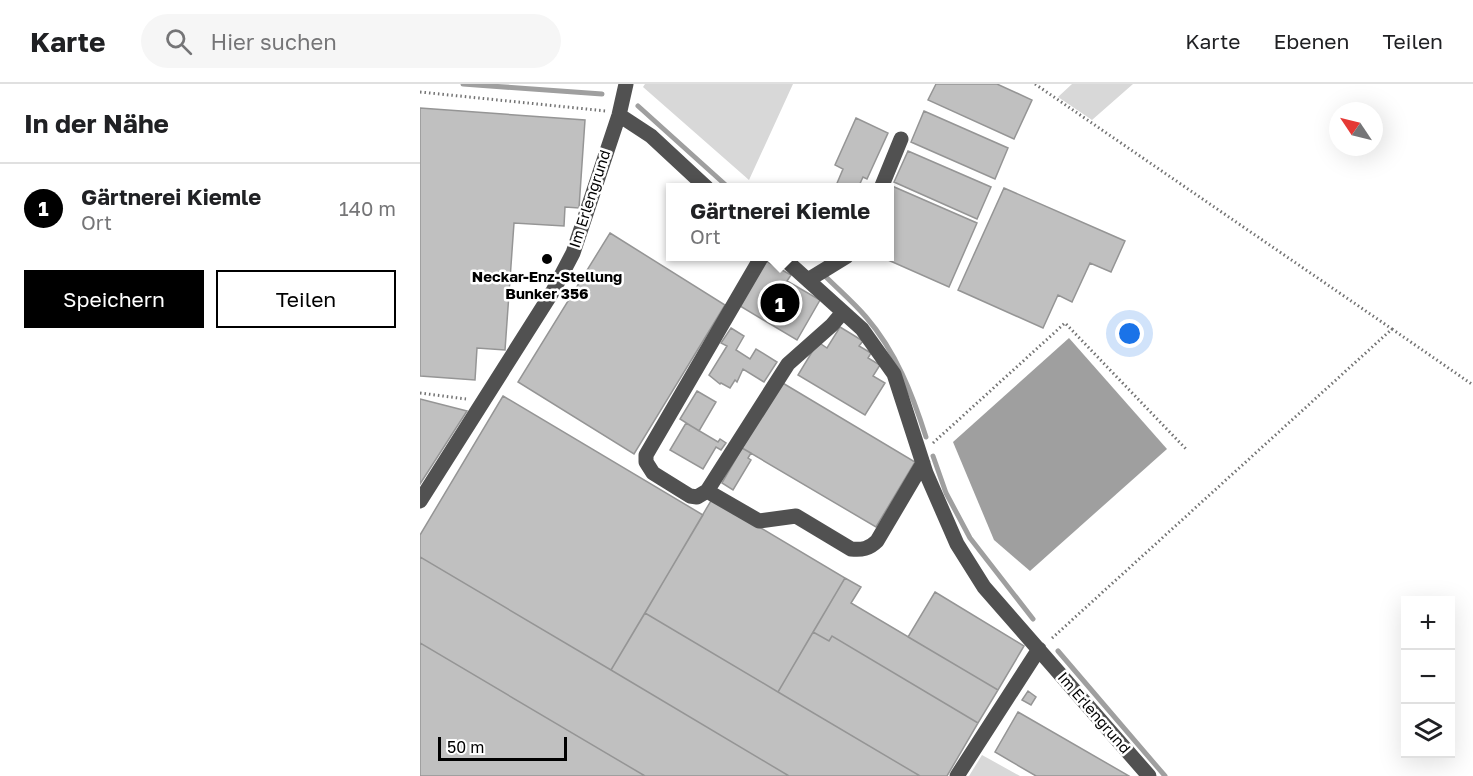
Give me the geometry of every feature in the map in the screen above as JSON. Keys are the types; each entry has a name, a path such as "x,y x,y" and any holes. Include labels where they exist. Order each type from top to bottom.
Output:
{"lane":[{"name":"Im Erlengrund","path":"420,501 553,291 573,253 619,115 626,84"},
{"path":"619,115 651,136 702,183"},
{"path":"883,183 901,139"},
{"path":"759,261 646,455 646,462 653,473 690,496 697,497 707,491 788,364 832,325 843,312"},
{"name":"Im Erlengrund","path":"787,261 862,328 894,374 922,459 957,544 984,587 1149,776"},
{"path":"808,280 839,261"},
{"path":"707,491 759,521 796,516 851,549 861,549 871,547 877,541 922,459"},
{"path":"957,776 1040,650"}],"path":[{"path":"1035,84 1473,385"},
{"path":"420,92 597,108 619,115"},
{"path":"922,459 1065,323 1186,449"},
{"path":"1040,650 1392,329"},
{"path":"420,393 484,401"}],"shaded area":[{"path":"645,84 793,84 749,180 643,87"},
{"path":"1072,84 1133,84 1092,120 1058,97"},
{"path":"1069,338 1167,449 1030,571 994,540 953,442"},
{"path":"982,755 1020,776 969,776"}],"building":[{"path":"936,84 997,84 1032,100 1014,139 928,100"},
{"path":"420,108 585,120 579,208 565,207 564,226 514,223 505,350 477,348 475,380 420,376"},
{"path":"924,111 1008,148 995,179 911,142"},
{"path":"856,118 888,133 867,179 863,177 860,183 837,183 843,169 835,165"},
{"path":"908,151 991,187 977,219 894,182"},
{"path":"894,187 977,223 949,287 890,261 894,261"},
{"path":"1004,188 1125,241 1111,272 1090,263 1072,302 1058,295 1043,328 958,290"},
{"path":"610,233 725,305 634,454 518,382"},
{"path":"766,261 791,275 787,281 820,300 797,340 740,306"},
{"path":"840,327 863,341 859,346 871,353 868,358 880,365 873,376 885,383 865,415 798,375 818,342 827,348"},
{"path":"731,328 744,336 736,350 750,359 756,349 777,362 764,382 743,369 737,382 735,380 730,388 720,384 709,375 727,346 721,343"},
{"path":"781,382 915,462 876,527 742,448"},
{"path":"697,391 716,402 699,431 680,419"},
{"path":"503,396 703,515 611,670 420,557 420,535"},
{"path":"420,399 467,411 420,484"},
{"path":"686,423 718,442 720,439 726,443 721,450 716,447 703,469 670,450"},
{"path":"742,448 751,453 748,458 751,460 733,490 722,483"},
{"path":"712,499 845,578 778,692 645,613"},
{"path":"420,557 789,776 645,776 420,643"},
{"path":"845,578 861,587 851,603 998,690 978,723 832,636 829,641 813,632"},
{"path":"935,592 1024,646 998,690 908,637"},
{"path":"645,613 920,776 789,776 611,670"},
{"path":"813,632 829,641 832,636 978,723 947,776 920,776 778,692"},
{"path":"420,643 645,776 420,776"},
{"path":"1028,691 1036,697 1031,705 1022,700"},
{"path":"1018,712 1129,776 1036,776 995,752"}],"waterway":[{"path":"463,84 602,94"},
{"path":"638,106 723,183"},
{"path":"826,277 861,312 886,344 909,389 926,437"},
{"path":"933,456 946,493 970,538 1033,619"},
{"path":"1058,651 1165,776"}],"place":[{"name":"Neckar-Enz-Stellung Bunker 356","path":"547,259"},
{"name":"Gärtnerei Kiemle","path":"780,303"}]}
